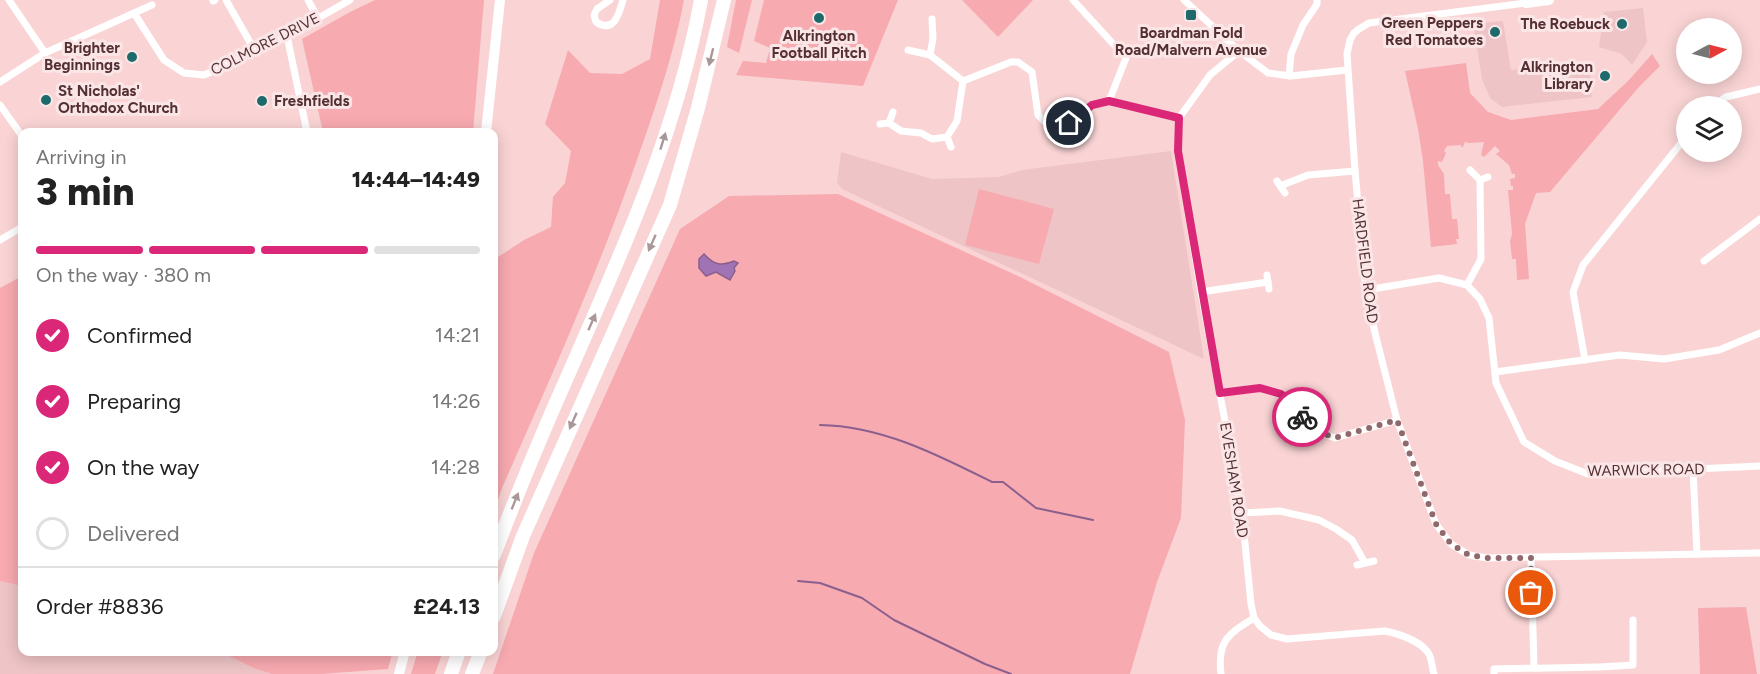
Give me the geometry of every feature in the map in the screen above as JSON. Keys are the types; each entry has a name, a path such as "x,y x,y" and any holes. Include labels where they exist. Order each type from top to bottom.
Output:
{"highway":[{"path":"498,545 547,422 636,218 679,91 701,0"},
{"path":"498,605 523,536 669,205 698,108 724,0"},
{"path":"451,674 457,656"},
{"path":"472,674 479,656"}],"main road":[{"path":"486,128 500,0"},
{"path":"1525,1 1547,0"},
{"path":"399,674 404,656"}],"street":[{"path":"9,0 45,53"},
{"path":"226,0 255,51"},
{"path":"308,0 318,18"},
{"name":"COLMORE DRIVE","path":"134,13 164,60 184,73 204,75 287,36 350,0"},
{"path":"609,0 597,9 594,15 596,22 608,27 614,23 623,0"},
{"path":"1073,0 1126,58 1109,101"},
{"path":"1184,0 1239,51 1268,73 1289,76 1347,70"},
{"path":"1289,76 1291,54 1317,0"},
{"name":"HARDFIELD ROAD","path":"1525,1 1407,20 1377,21 1359,29 1347,47 1366,290 1397,420 1436,524 1451,544 1469,555 1487,558 1760,553"},
{"path":"0,82 45,53 152,5"},
{"path":"930,55 933,38 932,19"},
{"path":"287,36 306,128"},
{"path":"908,50 930,55 963,81"},
{"path":"963,81 1011,62 1018,62 1032,72 1038,115 1046,123 1069,123 1092,105 1109,101 1179,118 1210,75 1239,51"},
{"path":"947,137 957,121 963,81"},
{"path":"1730,96 1760,89"},
{"path":"0,105 18,130"},
{"path":"889,123 893,112"},
{"name":"EVESHAM ROAD","path":"1179,118 1178,151 1242,513 1254,618"},
{"path":"880,124 889,123 901,131 921,133 932,139 947,137"},
{"path":"947,137 951,147"},
{"path":"1585,360 1573,292 1583,265 1676,149"},
{"path":"1366,290 1439,278 1467,285 1481,259 1480,180 1470,170"},
{"path":"1286,193 1279,183 1308,175 1355,171"},
{"path":"1480,180 1488,177"},
{"path":"1704,261 1760,219"},
{"path":"0,240 18,229"},
{"path":"1202,292 1268,282"},
{"name":"WARWICK ROAD","path":"1467,285 1480,299 1489,318 1496,383 1524,442 1555,461 1588,474 1760,466"},
{"path":"1495,372 1620,354 1664,359 1719,350 1760,333"},
{"path":"1220,393 1260,388 1281,394 1316,431 1335,438 1397,420"},
{"path":"1693,470 1697,554"},
{"path":"1242,513 1280,511 1320,520 1352,540 1365,563"},
{"path":"1531,558 1534,668"},
{"path":"1357,565 1374,561"},
{"path":"1221,674 1222,643 1232,631 1254,618 1271,635 1287,639 1385,631 1398,634 1413,640 1428,653 1434,674"},
{"path":"1494,674 1494,669 1601,671 1633,665 1633,620"}],"shaded area":[{"path":"375,0 484,0 473,128 322,128 302,39"},
{"path":"660,0 684,0 659,97 624,197 574,322 498,500 498,257 524,240 551,227 553,197 565,183 571,151 545,124 568,50 590,73 622,74 650,59"},
{"path":"736,0 752,0 739,53 727,47"},
{"path":"764,0 898,0 863,86 736,75 743,61 766,63 770,48 754,41"},
{"path":"962,0 1033,0 998,37"},
{"path":"1643,8 1647,42 1632,65 1622,54 1599,47 1604,12"},
{"path":"1503,21 1511,70 1589,63 1592,97 1502,107 1490,98 1482,79 1473,24"},
{"path":"1652,54 1660,66 1638,88 1550,192 1536,193 1525,224 1529,279 1517,280 1516,259 1512,259 1508,190 1513,190 1510,179 1515,178 1515,174 1512,174 1509,165 1496,154 1500,151 1495,146 1484,157 1481,155 1484,142 1465,142 1463,147 1461,145 1447,146 1442,162 1438,161 1444,174 1445,194 1450,194 1452,219 1457,219 1459,239 1456,239 1457,244 1431,247 1423,161 1405,71 1466,63 1470,93 1488,112 1511,120 1598,109 1629,80"},
{"path":"1171,151 1204,359 842,189 837,183 841,152 932,179 999,177 1022,170"},
{"path":"979,189 1054,209 1039,264 965,245"},
{"path":"838,194 1020,277 1169,352 1185,420 1181,518 1157,582 1130,674 493,674 534,553 680,229 729,196"},
{"path":"704,254 718,264 734,261 738,263 730,280 716,272 706,276 699,268 699,259"},
{"path":"18,278 18,585 0,581 0,288"},
{"path":"0,581 18,585 18,656 229,656 252,668 272,674 0,674"},
{"path":"1746,607 1757,674 1700,674 1698,608"},
{"path":"229,656 392,656 388,669 322,674 272,674 253,668"},
{"path":"416,656 441,656 435,674 411,674"}],"waterway":[{"path":"820,425 887,436 930,452 992,482 1003,482 1036,508 1093,520"},
{"path":"798,581 820,583 862,598 894,620 985,664 1011,674"}],"way so far":[{"path":"1302,417 1316,431 1335,438 1397,420 1436,524 1451,544 1469,555 1487,558 1531,558 1531,593"}],"place":[{"name":"Boardman Fold Road/Malvern Avenue","path":"1191,15"},
{"name":"Alkrington Football Pitch","path":"819,18"},
{"name":"The Roebuck","path":"1622,24"},
{"name":"Green Peppers Red Tomatoes","path":"1495,32"},
{"name":"Brighter Beginnings","path":"132,57"},
{"name":"Alkrington Library","path":"1605,76"},
{"name":"St Nicholas' Orthodox Church","path":"46,100"},
{"name":"Freshfields","path":"262,101"}],"route":[{"path":"1069,123 1092,105 1109,101 1179,118 1178,151 1220,393 1260,388 1281,394 1302,417"}]}
